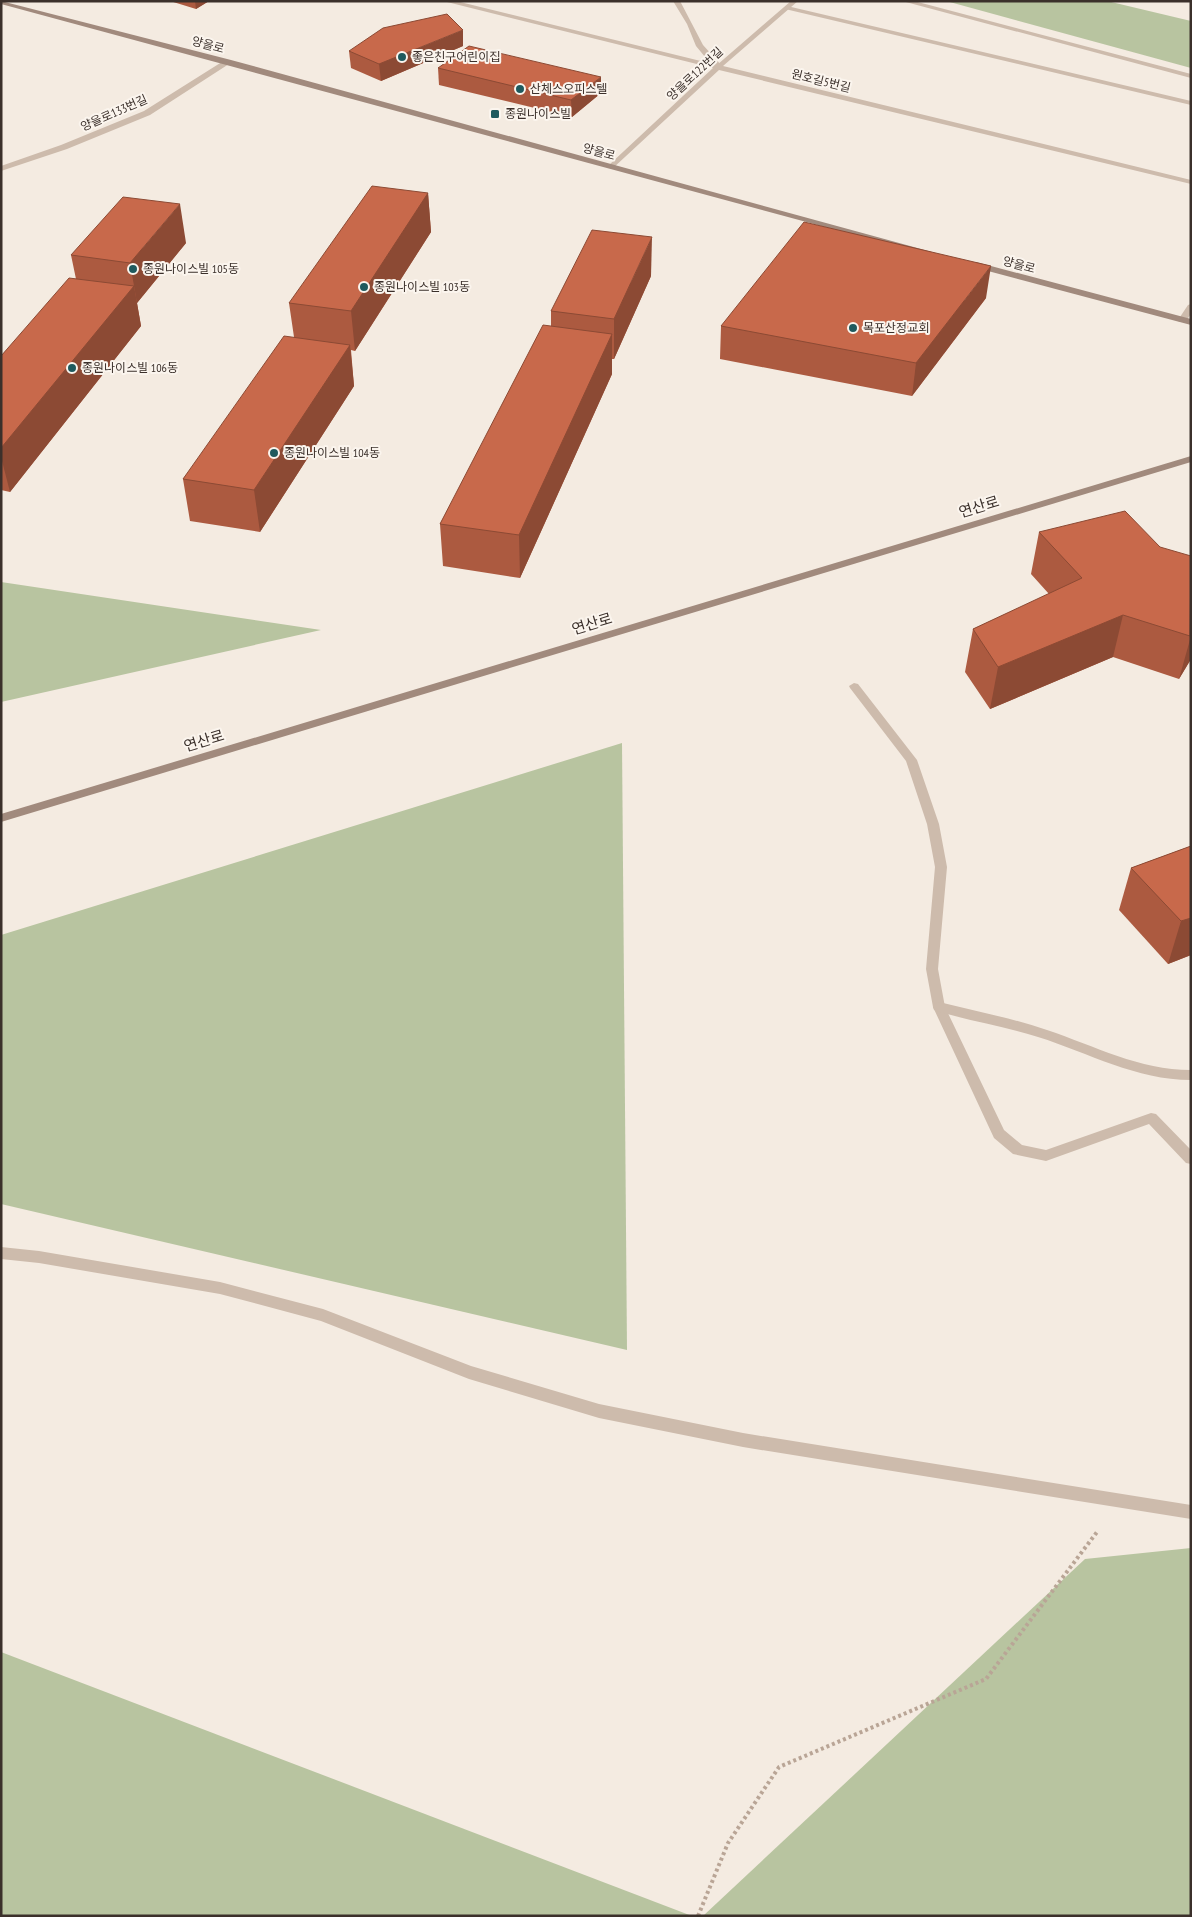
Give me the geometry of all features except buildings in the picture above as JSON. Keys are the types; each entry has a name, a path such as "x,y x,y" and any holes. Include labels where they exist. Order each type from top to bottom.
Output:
{"street":[{"name":"원호길5번길","path":"446,1 1191,182"},
{"path":"676,1 690,24 700,46 718,67"},
{"name":"양을로122번길","path":"612,167 718,67 795,1"},
{"path":"905,1 1191,76"},
{"name":"양을로","path":"1,2 932,253"},
{"path":"787,8 1191,104"},
{"name":"양을로133번길","path":"1,169 64,147 147,112 228,62"},
{"name":"양을로","path":"971,264 1186,321"},
{"path":"1186,321 1191,307"},
{"name":"연산로","path":"1,818 1191,459"},
{"path":"854,686 911,760 933,824 941,867 932,969 939,1007 999,1134 1018,1150 1046,1156 1151,1118 1191,1159"},
{"path":"939,1007 1042,1034 1151,1071 1174,1076 1191,1075"},
{"path":"1,1253 220,1288 323,1315 470,1372 599,1411 743,1440 1191,1512"}],"path":[{"path":"698,1916 728,1843 779,1766 986,1679 1105,1521 1100,1498"}],"green space":[{"path":"946,1 1107,1 1191,21 1191,68"},
{"path":"1,582 321,630 1,702"},
{"path":"622,743 627,1350 1,1204 1,935"},
{"path":"1191,1548 1191,1916 703,1916 1085,1559"},
{"path":"1,1652 692,1916 1,1916"}],"place":[{"name":"좋은친구어린이집","path":"402,57"},
{"name":"산체스오피스텔","path":"520,89"},
{"name":"종원나이스빌","path":"495,114"},
{"name":"종원나이스빌 105동","path":"133,269"},
{"name":"종원나이스빌 103동","path":"364,287"},
{"name":"목포산정교회","path":"853,328"},
{"name":"종원나이스빌 106동","path":"72,368"},
{"name":"종원나이스빌 104동","path":"274,453"}]}
